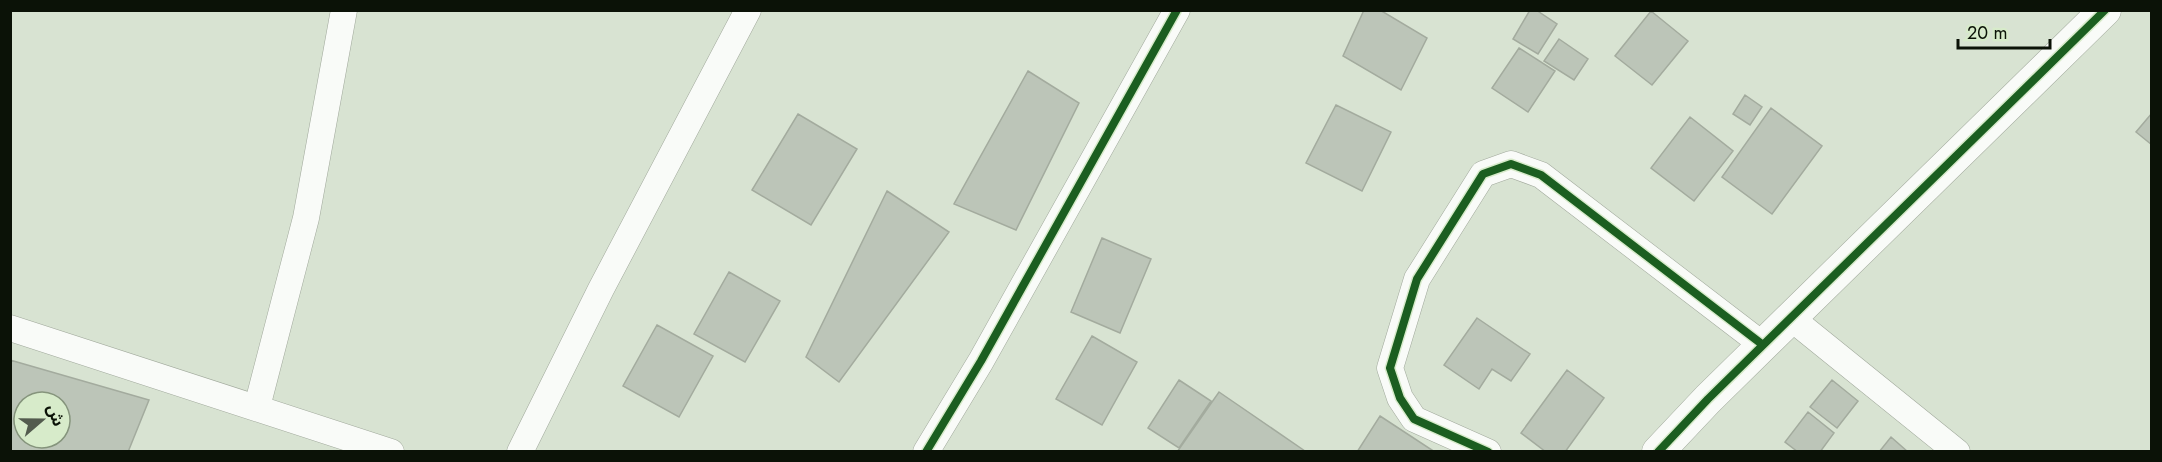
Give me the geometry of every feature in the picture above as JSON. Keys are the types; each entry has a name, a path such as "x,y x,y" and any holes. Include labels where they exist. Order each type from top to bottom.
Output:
{"street":[{"path":"257,407 306,218 344,10"},
{"path":"520,452 601,289 747,10"},
{"path":"926,452 981,361 1177,10"},
{"path":"1658,452 1763,345 2105,10"},
{"path":"1488,452 1414,419 1400,398 1390,368 1417,279 1483,174 1511,164 1541,175 1763,345"},
{"path":"1791,318 1957,452"},
{"path":"10,328 391,452"}],"building":[{"path":"1364,10 1380,10 1427,38 1401,90 1343,56"},
{"path":"1530,10 1536,10 1557,24 1538,54 1513,39"},
{"path":"1651,11 1688,41 1652,85 1615,56"},
{"path":"1559,39 1588,59 1574,80 1544,61"},
{"path":"1519,48 1555,71 1528,112 1492,88"},
{"path":"1028,71 1079,103 1016,230 954,204"},
{"path":"1745,95 1762,107 1750,125 1733,114"},
{"path":"1336,105 1391,132 1362,191 1306,163"},
{"path":"1771,108 1822,146 1772,214 1722,177"},
{"path":"2152,113 2152,145 2136,132"},
{"path":"798,114 857,149 811,225 752,190"},
{"path":"1690,117 1733,151 1694,201 1651,168"},
{"path":"887,191 949,232 839,382 806,357"},
{"path":"1102,238 1151,259 1120,333 1071,312"},
{"path":"729,272 780,301 745,362 694,334"},
{"path":"1477,318 1530,354 1511,381 1492,369 1479,389 1444,365"},
{"path":"657,325 713,356 679,417 623,386"},
{"path":"1092,336 1137,362 1102,425 1056,399"},
{"path":"10,360 149,400 128,452 10,452"},
{"path":"1567,370 1604,398 1565,452 1546,452 1521,433"},
{"path":"1179,380 1211,401 1179,448 1148,428"},
{"path":"1832,380 1858,401 1837,428 1810,407"},
{"path":"1219,392 1305,451 1177,452"},
{"path":"1808,412 1834,433 1820,452 1798,452 1785,442"},
{"path":"1380,416 1435,452 1357,452"},
{"path":"1891,437 1908,452 1879,452"}],"cycle path":[{"path":"926,452 981,361 1177,10"},
{"path":"1658,452 1708,399 2105,10"},
{"path":"1488,452 1414,419 1400,398 1390,368 1417,279 1483,174 1511,164 1541,175 1763,345"}]}
